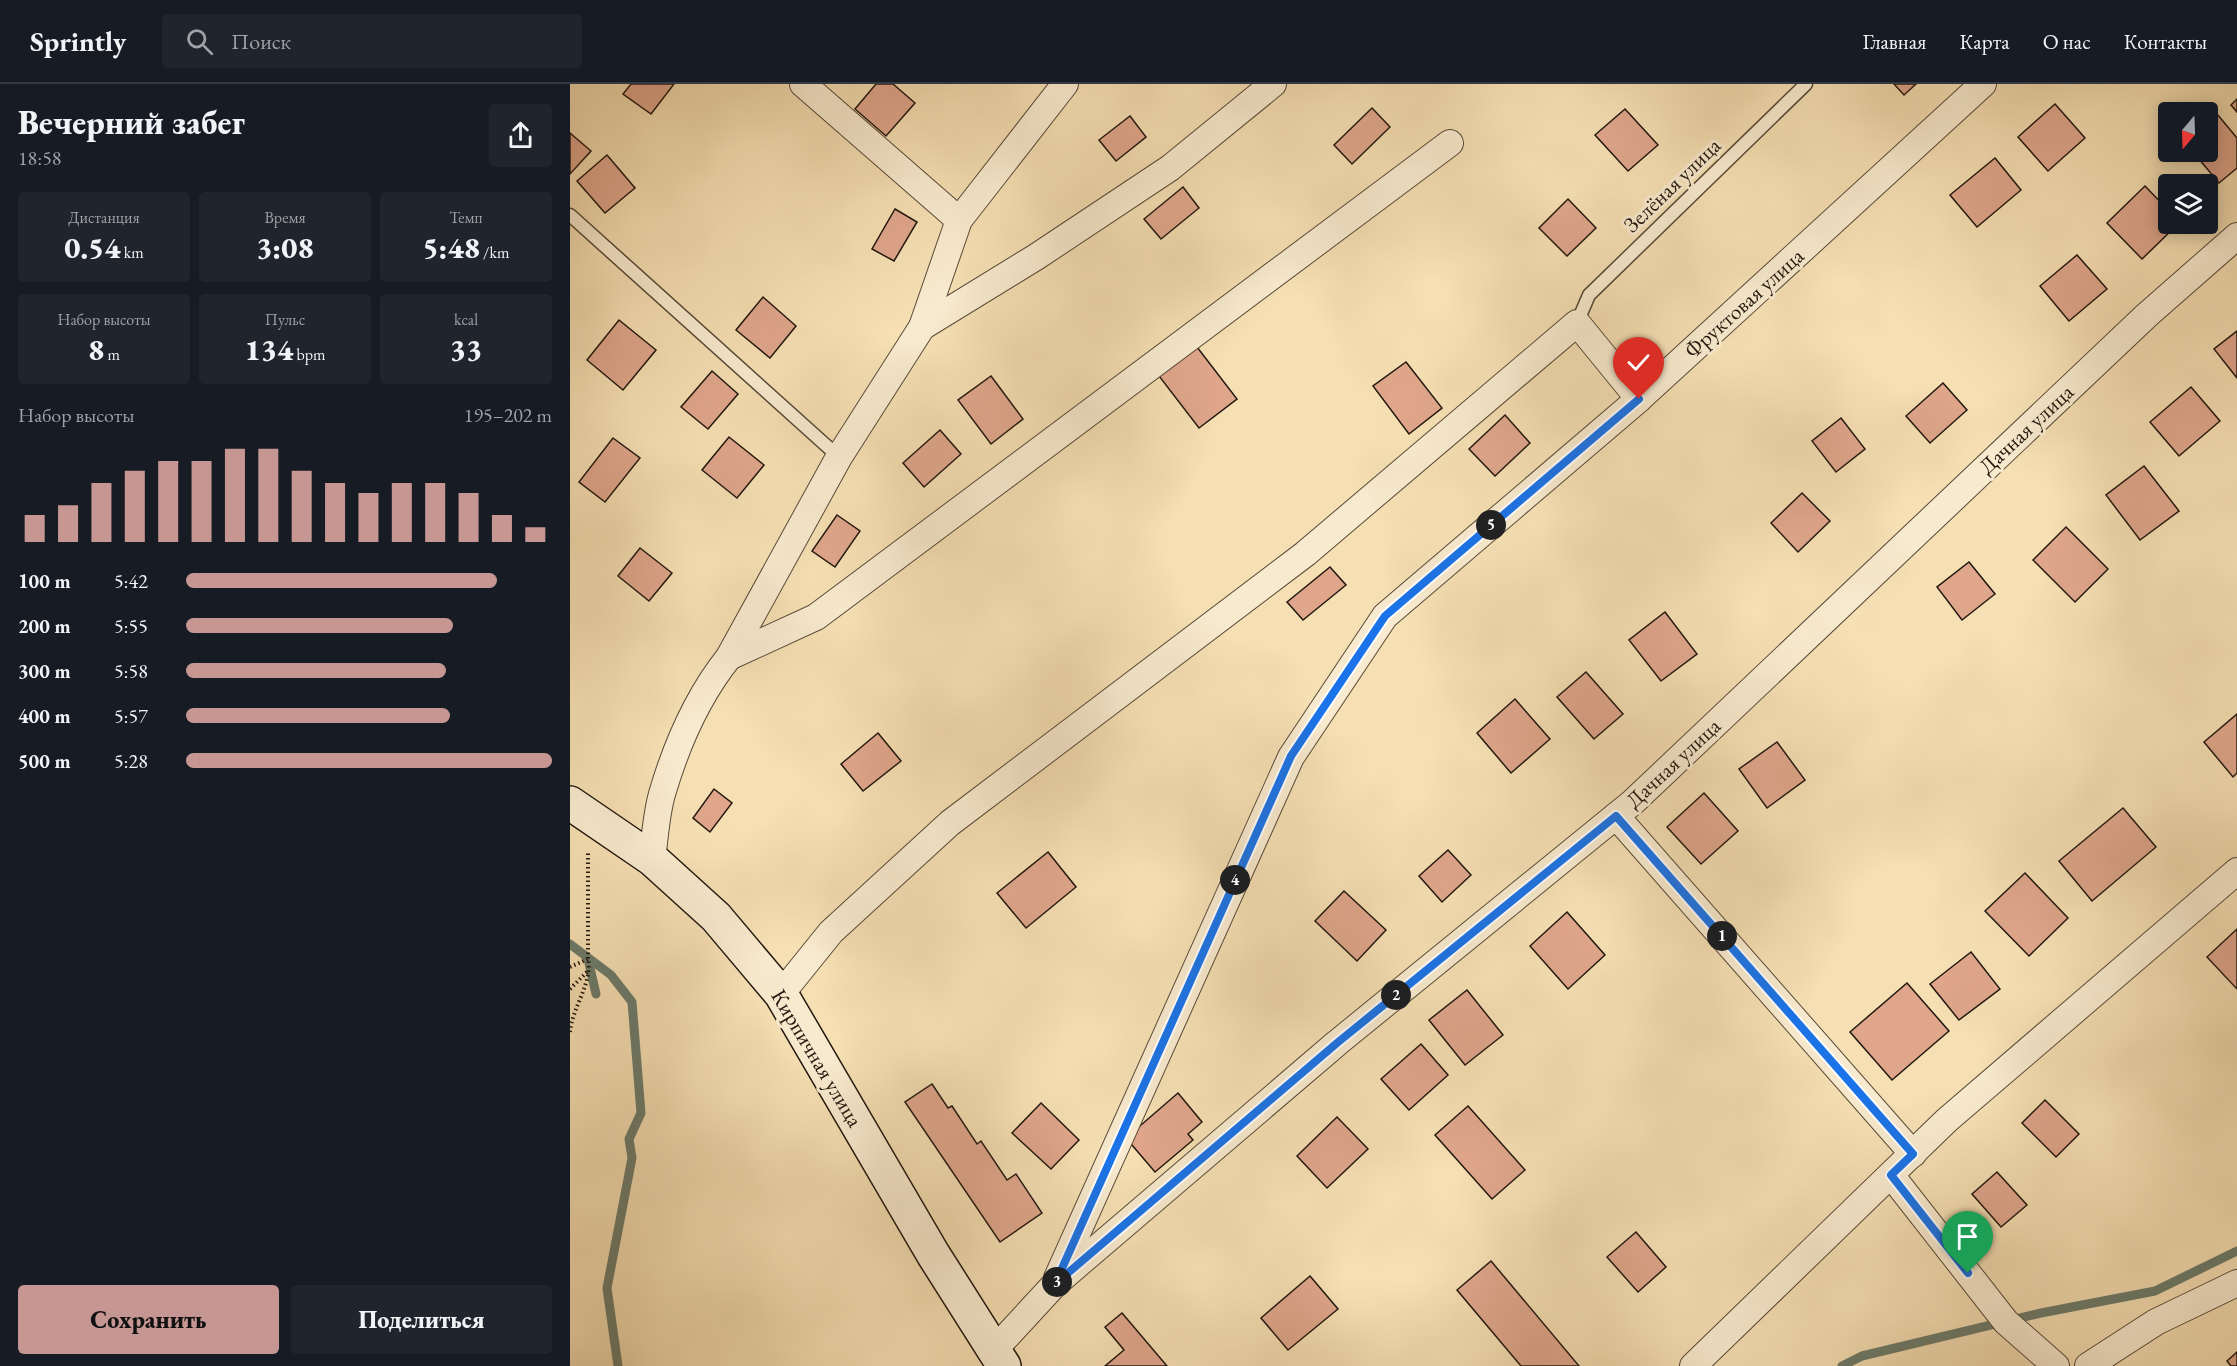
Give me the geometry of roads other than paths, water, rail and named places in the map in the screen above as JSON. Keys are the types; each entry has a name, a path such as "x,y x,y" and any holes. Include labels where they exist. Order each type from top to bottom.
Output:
{"main road":[{"name":"Кирпичная улица","path":"570,803 652,859 716,917 781,994 933,1254 1000,1358"}],"street":[{"path":"803,84 959,220"},
{"path":"652,859 661,796 685,730 713,677 729,657 839,457 922,327 959,220 1065,84"},
{"path":"922,327 1036,257 1170,168 1273,84"},
{"name":"Фруктовая улица","path":"1055,1284 1291,756 1385,616 1639,399 1983,84"},
{"path":"729,657 816,617 1450,143"},
{"name":"Дачная улица","path":"1055,1284 1337,1043 1616,816 2147,315 2237,236"},
{"path":"781,994 831,932 950,823 1305,555 1576,323 1639,399"},
{"path":"1616,816 1913,1154"},
{"path":"1693,1366 1947,1120 2237,871"},
{"path":"1891,1175 2006,1322 2056,1366"},
{"path":"2088,1366 2156,1322 2237,1283"},
{"path":"1000,1358 1055,1284"}],"lane":[{"name":"Зелёная улица","path":"1576,323 1588,295 1806,84"},
{"path":"570,215 839,457"}],"waterway":[{"path":"570,944 611,975 632,1002 641,1113 629,1139 632,1158 607,1288 618,1366"},
{"path":"588,959 596,994"},
{"path":"1842,1366 1862,1356 2041,1313 2155,1291 2237,1251"}]}
